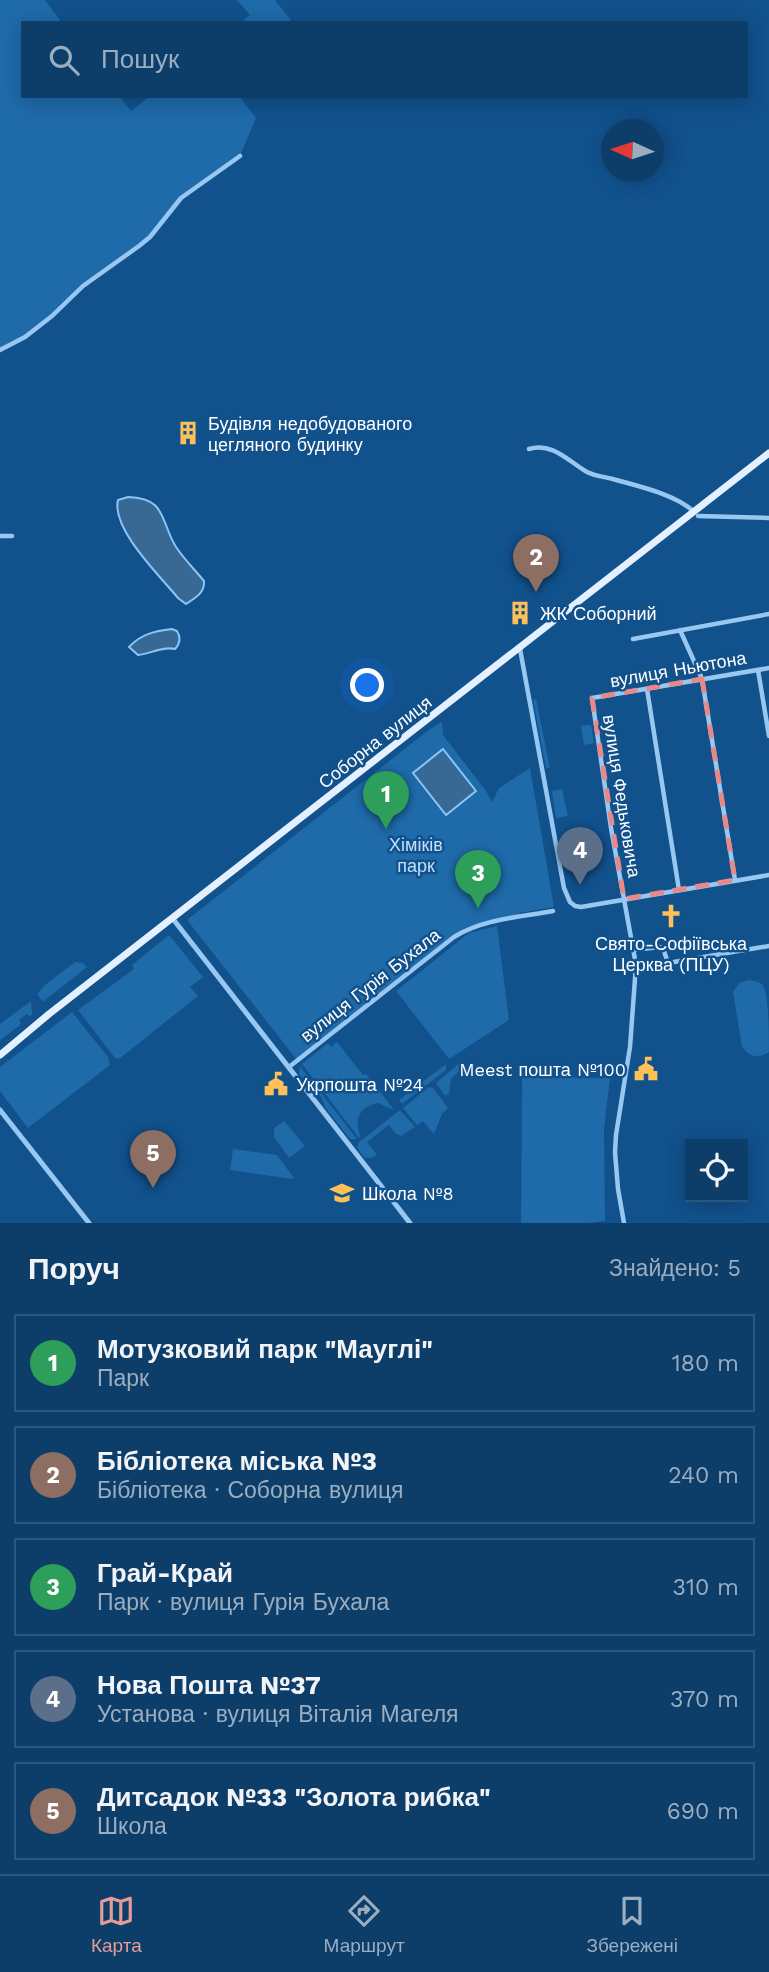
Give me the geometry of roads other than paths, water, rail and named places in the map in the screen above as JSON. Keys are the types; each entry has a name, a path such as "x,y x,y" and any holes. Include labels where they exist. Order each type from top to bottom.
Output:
{"main road":[{"name":"Соборна вулиця","path":"0,1055 49,1014 696,514 769,453"}],"street":[{"path":"0,350 25,337 83,286 145,242 181,198 240,156"},
{"path":"529,449 543,447 559,452 589,473 686,504 696,514 769,518"},
{"path":"0,536 12,536"},
{"path":"633,639 769,614"},
{"path":"680,630 702,679 736,880"},
{"path":"520,649 553,833 564,888 570,902 581,907 769,875"},
{"name":"вулиця Ньютона","path":"592,698 769,668"},
{"path":"758,670 769,736"},
{"path":"647,689 679,890"},
{"name":"вулиця Федьковича","path":"592,698 636,982 615,1152 624,1223"},
{"name":"вулиця Гурія Бухала","path":"289,1067 465,930 553,911"},
{"path":"173,919 410,1223"},
{"path":"633,950 660,947 668,963 769,946"},
{"path":"0,1110 89,1223"}],"place":[{"name":"Будівля недобудованого цегляного будинку","path":"188,433"},
{"name":"Бібліотека міська №3","path":"536,592"},
{"name":"ЖК Соборний","path":"520,613"},
{"name":"Мотузковий парк \"Мауглі\"","path":"386,829"},
{"name":"Нова Пошта №37","path":"580,885"},
{"name":"Грай-Край","path":"478,908"},
{"name":"Свято-Софіївська Церква (ПЦУ)","path":"671,916"},
{"name":"Meest пошта №100","path":"646,1069"},
{"name":"Укрпошта №24","path":"276,1084"},
{"name":"Дитсадок №33 \"Золота рибка\"","path":"153,1188"},
{"name":"Школа №8","path":"342,1193"}],"park label":[{"name":"Хіміків парк","path":"416,854"}]}
